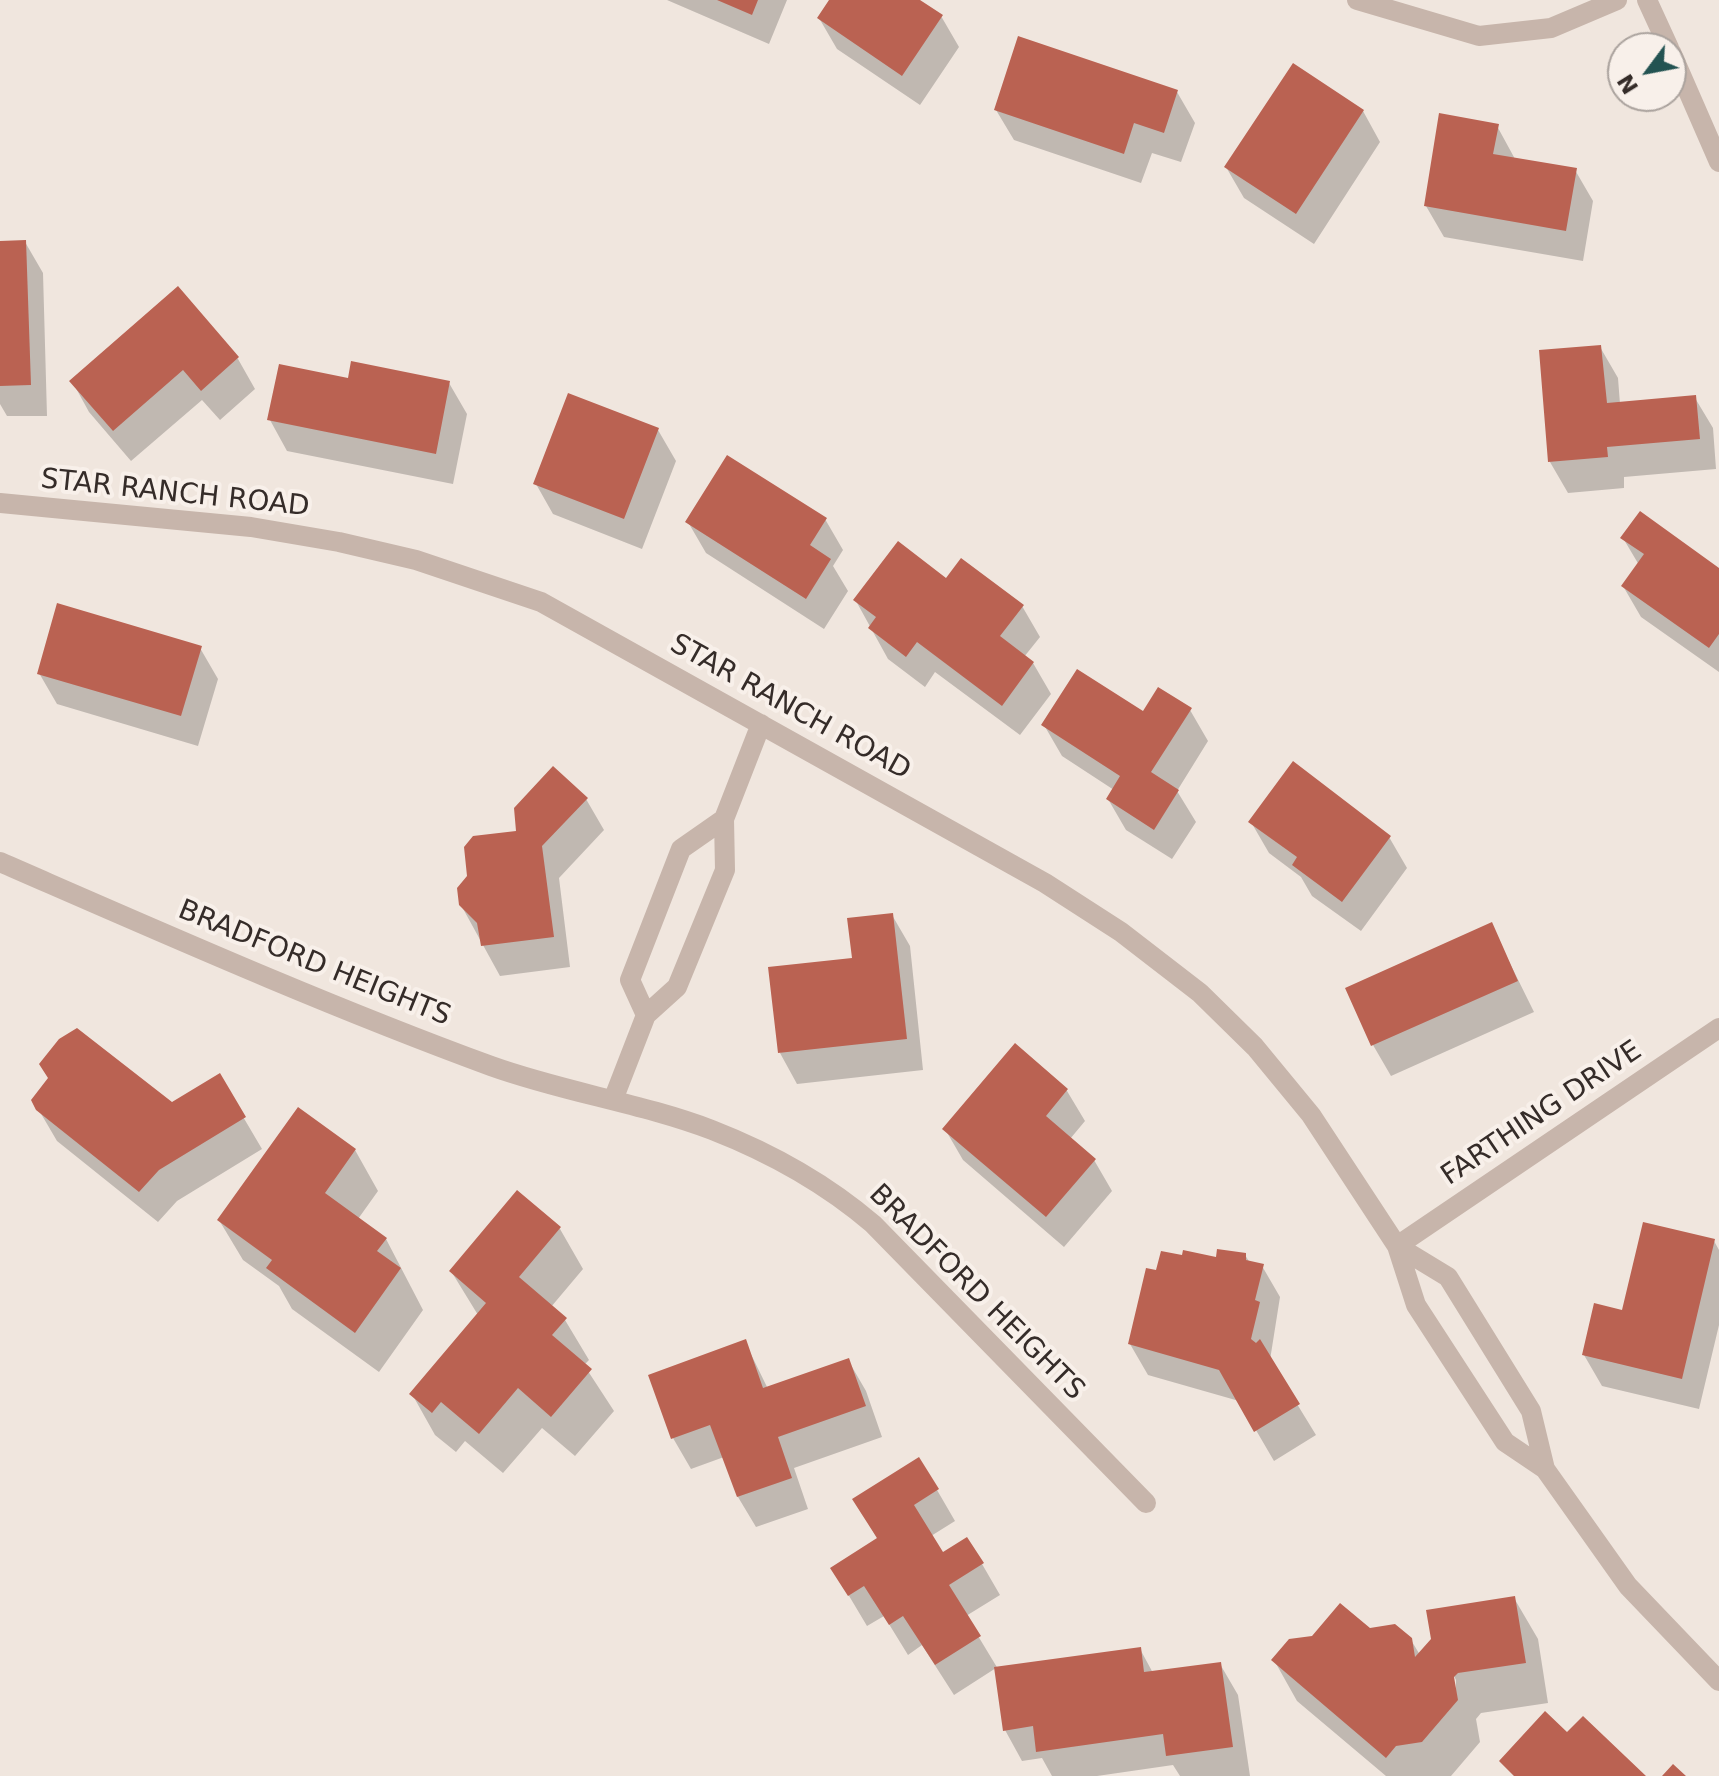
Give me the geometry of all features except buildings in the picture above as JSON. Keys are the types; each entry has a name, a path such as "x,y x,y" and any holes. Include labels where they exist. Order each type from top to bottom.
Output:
{"street":[{"path":"1357,0 1479,36 1551,28 1617,0"},
{"path":"1647,0 1662,32"},
{"path":"1687,89 1719,162"},
{"name":"STAR RANCH ROAD","path":"0,503 251,527 339,542 416,560 541,602 1045,883 1121,932 1200,993 1255,1047 1311,1115 1397,1246"},
{"path":"613,1100 646,1015 677,987 725,870 724,819 761,724"},
{"path":"646,1015 630,980 677,859 681,849 724,819"},
{"name":"BRADFORD HEIGHTS","path":"0,862 334,1007 496,1068 712,1130 805,1173 838,1194 873,1224 1146,1503"},
{"name":"FARTHING DRIVE","path":"1397,1246 1719,1028"},
{"path":"1397,1246 1416,1305 1505,1442 1545,1469 1628,1586 1719,1681"},
{"path":"1397,1246 1448,1277 1531,1411 1545,1469"}]}
